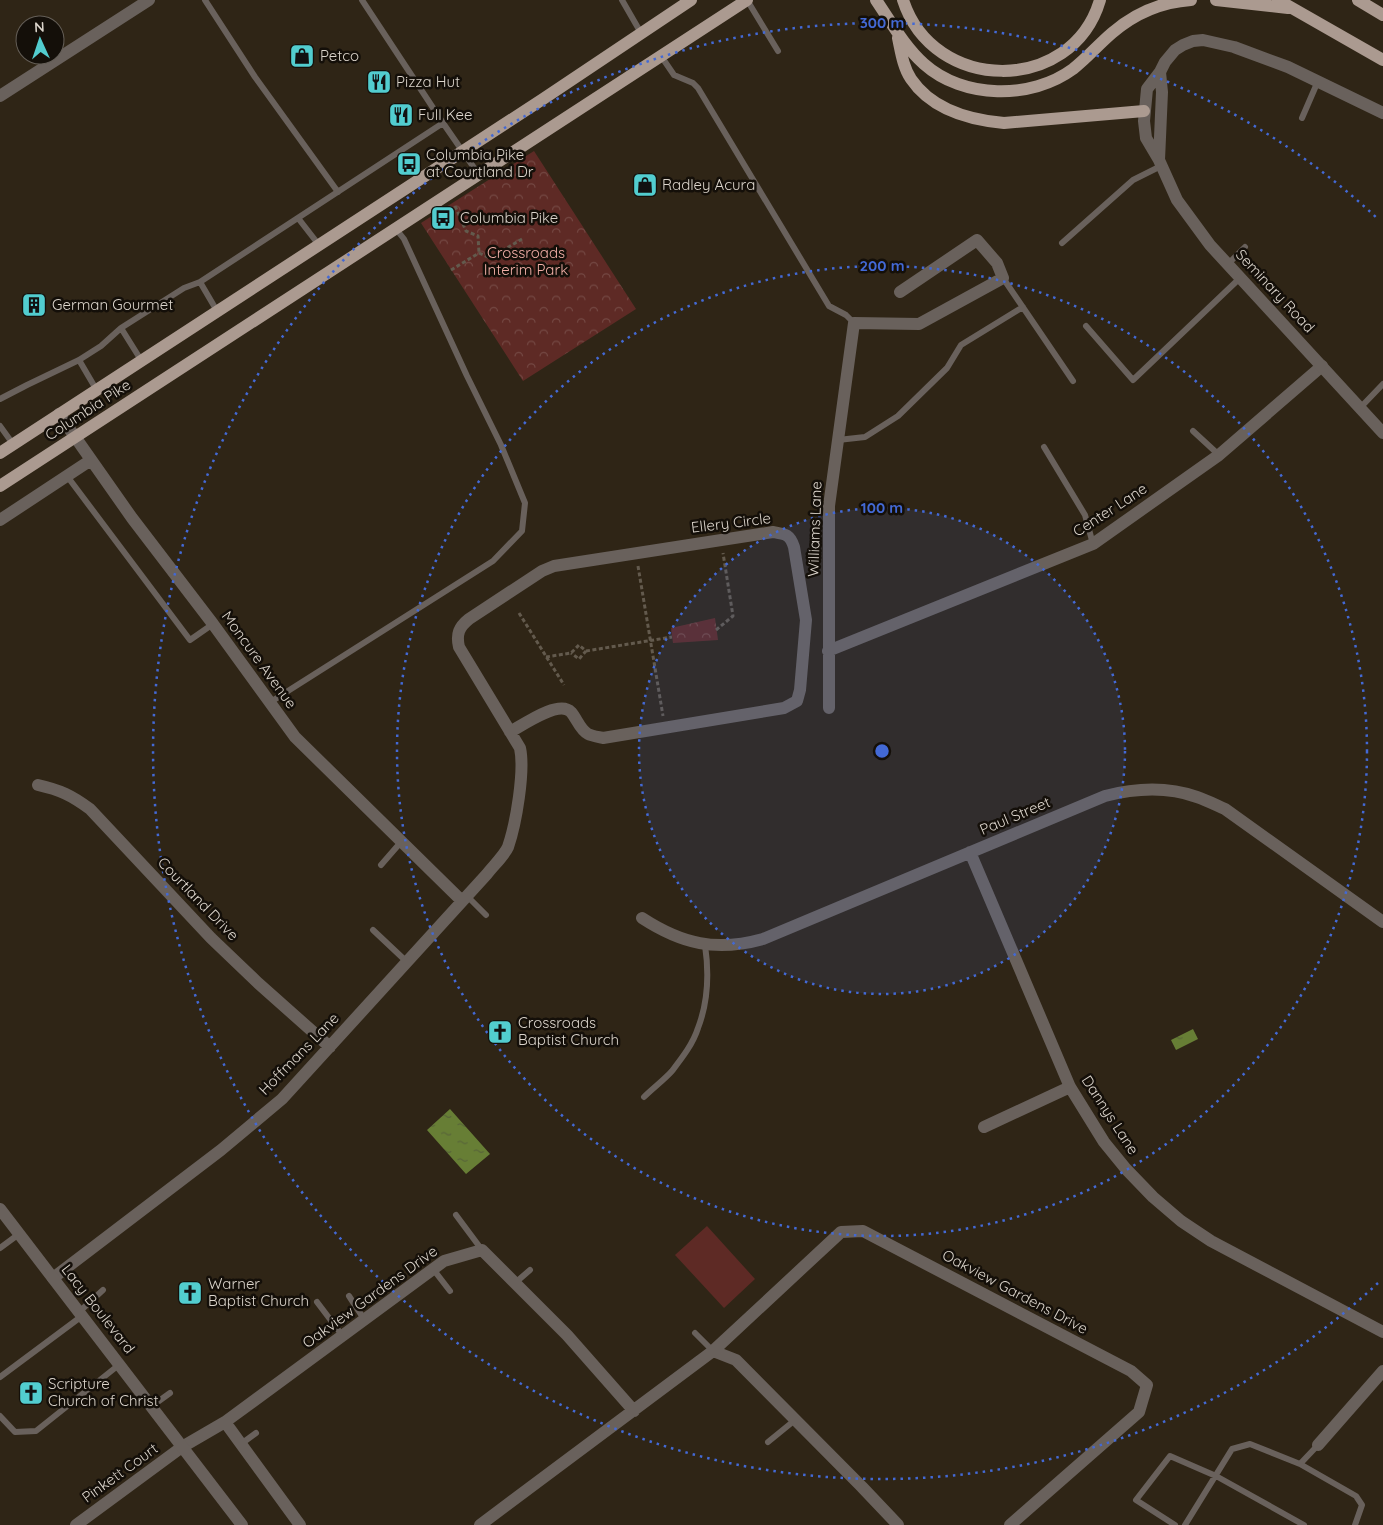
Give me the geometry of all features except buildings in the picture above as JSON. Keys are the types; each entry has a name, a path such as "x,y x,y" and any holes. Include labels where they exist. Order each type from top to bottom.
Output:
{"main road":[{"name":"Columbia Pike","path":"0,452 692,0"},
{"name":"Columbia Pike","path":"0,486 747,0"},
{"path":"876,0 910,50 937,74 956,83 982,90 1005,92 1027,89 1050,82 1089,56 1111,33 1130,20 1159,6 1182,0 1191,0"},
{"path":"903,0 917,27 944,54 961,63 979,69 1008,72 1046,62 1063,52 1077,40 1089,25 1100,0"},
{"path":"1216,0 1294,9"},
{"path":"1278,0 1383,60"},
{"path":"1358,0 1383,15"},
{"path":"896,31 903,62 911,79 924,94 940,105 963,116 983,121 1004,122 1144,111"}],"street":[{"path":"0,96 149,0"},
{"name":"Seminary Road","path":"1383,113 1288,67 1234,47 1203,40 1183,45 1175,50 1165,62 1147,89 1144,111 1146,138 1177,200 1210,245 1383,433"},
{"name":"Seminary Road","path":"1160,72 1162,92 1160,163"},
{"path":"854,323 919,324 1003,278 997,263 977,240 900,292"},
{"name":"Williams Lane","path":"829,708 829,506 854,323"},
{"name":"Center Lane","path":"828,651 1093,544 1219,455 1322,366"},
{"name":"Moncure Avenue","path":"59,414 132,518 296,737 401,842 465,898"},
{"path":"0,520 91,460"},
{"name":"Ellery Circle","path":"510,732 551,710 562,707 570,711 587,734 603,738 784,708 797,702 800,690 806,620 791,539 785,534 773,532 554,566 542,571 461,626 457,637 459,647 510,732 520,748 522,758 517,807"},
{"name":"Courtland Drive","path":"38,785 56,789 73,796 90,809 211,938 330,1047"},
{"name":"Paul Street","path":"642,918 661,930 682,939 705,945 727,946 750,943 1105,796 1128,790 1151,788 1176,791 1198,797 1225,810 1383,922"},
{"name":"Hoffmans Lane","path":"53,1278 221,1150 282,1099 465,898 507,848 517,807"},
{"name":"Dannys Lane","path":"970,852 1070,1087 1104,1142 1126,1170 1153,1198 1211,1241 1383,1332"},
{"path":"984,1127 1070,1087"},
{"name":"Lacy Boulevard","path":"0,1208 242,1525"},
{"name":"Oakview Gardens Drive","path":"480,1525 714,1351 841,1232 863,1231 1131,1371 1147,1385 1138,1412 1010,1525"},
{"path":"482,1250 567,1335 634,1411"},
{"name":"Oakview Gardens Drive","path":"182,1447 225,1422 444,1260 482,1250"},
{"path":"714,1351 736,1360 898,1525"},
{"path":"1318,1445 1383,1372"},
{"path":"225,1422 300,1525"},
{"name":"Pinkett Court","path":"76,1525 182,1447"}],"lane":[{"path":"205,0 255,77 338,192"},
{"path":"362,0 479,175"},
{"path":"622,0 641,33"},
{"path":"747,0 778,51"},
{"path":"661,56 674,75 693,83 698,88 829,306 846,315 854,323"},
{"path":"1302,118 1318,81"},
{"path":"0,399 79,360 101,346 121,328 184,288 200,282 443,123"},
{"path":"1062,243 1133,180 1160,163"},
{"path":"298,218 319,245"},
{"path":"269,703 493,561 522,531 525,504 504,453 404,239 396,229"},
{"path":"1228,264 1245,247"},
{"path":"1003,278 1072,381"},
{"path":"1086,326 1133,380 1240,278"},
{"path":"200,282 217,311"},
{"path":"838,440 865,437 898,416 948,368 960,345 1023,307"},
{"path":"121,328 141,360"},
{"path":"79,360 96,389"},
{"path":"1360,408 1383,384"},
{"path":"0,426 13,444"},
{"path":"1193,431 1219,455"},
{"path":"1044,448 1085,515 1093,544"},
{"path":"67,476 190,640 213,624"},
{"path":"381,864 401,842"},
{"path":"465,898 486,914"},
{"path":"373,930 407,962"},
{"path":"644,1097 671,1072 688,1049 698,1028 704,1003 708,964 705,945"},
{"path":"456,1215 482,1250"},
{"path":"0,1248 19,1234"},
{"path":"433,1269 450,1291"},
{"path":"515,1283 530,1270"},
{"path":"0,1377 81,1314 103,1290"},
{"path":"349,1296 364,1319"},
{"path":"317,1302 342,1335"},
{"path":"695,1332 714,1351"},
{"path":"0,1416 15,1432 36,1431 120,1364"},
{"path":"152,1406 170,1393"},
{"path":"768,1442 795,1420"},
{"path":"241,1444 256,1434"},
{"path":"1185,1525 1232,1450 1250,1444 1300,1464 1356,1496 1362,1506 1355,1525"},
{"path":"1300,1464 1318,1445"},
{"path":"1175,1525 1136,1500 1170,1456 1216,1476 1304,1525"}],"path":[{"path":"455,206 466,231 478,236 479,253"},
{"path":"479,253 490,258 522,239"},
{"path":"451,270 479,253"},
{"path":"716,630 733,616 723,552"},
{"path":"638,566 664,716"},
{"path":"519,613 564,684"},
{"path":"571,653 579,660 586,651 672,637"},
{"path":"546,657 571,653 579,645 586,651"}],"green space":[{"name":"Crossroads Interim Park","path":"534,151 636,309 523,381 421,223"},
{"path":"715,618 718,640 673,643 671,628"},
{"path":"707,1226 755,1279 724,1308 675,1255"}],"water":[{"path":"1193,1029 1198,1039 1176,1050 1171,1040"},
{"path":"450,1109 490,1154 466,1174 427,1130"}],"place":[{"name":"Petco","path":"302,56"},
{"name":"Pizza Hut","path":"379,82"},
{"name":"Full Kee","path":"401,115"},
{"name":"Columbia Pike at Courtland Dr","path":"409,164"},
{"name":"Radley Acura","path":"645,185"},
{"name":"Columbia Pike","path":"443,218"},
{"name":"German Gourmet","path":"34,305"},
{"name":"Crossroads Baptist Church","path":"500,1032"},
{"name":"Warner Baptist Church","path":"190,1293"},
{"name":"Scripture Church of Christ","path":"31,1393"}]}
